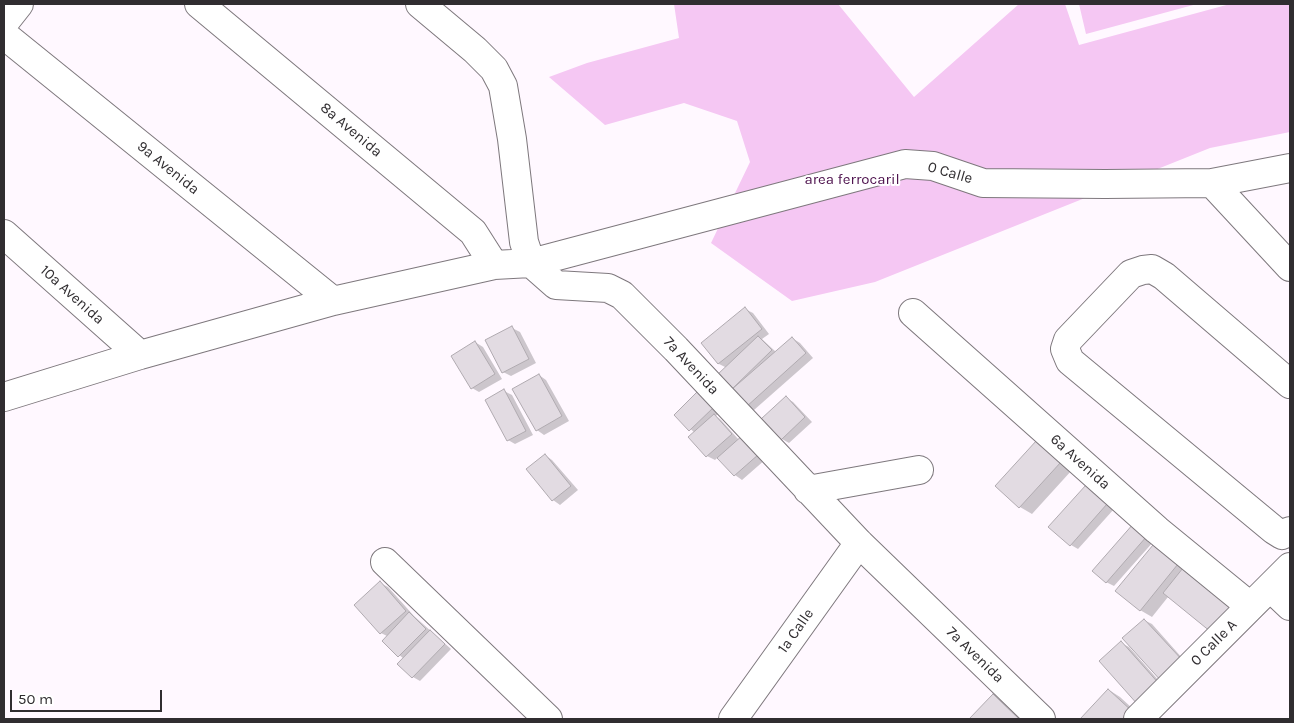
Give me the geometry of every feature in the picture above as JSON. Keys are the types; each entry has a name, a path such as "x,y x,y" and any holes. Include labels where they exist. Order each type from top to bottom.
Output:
{"street":[{"path":"4,23 19,4"},
{"name":"8a Avenida","path":"199,4 473,232 494,265"},
{"path":"420,4 475,50 494,69 502,86 512,139 524,242 531,263"},
{"name":"9a Avenida","path":"4,35 333,301"},
{"name":"0 Calle","path":"4,397 140,355 333,301 494,265 531,263 904,164 933,166 982,183 1212,183 1290,168"},
{"path":"1212,183 1290,267"},
{"name":"10a Avenida","path":"4,234 140,355"},
{"name":"7a Avenida","path":"531,263 556,285 608,288 622,294 859,542 1041,719"},
{"path":"1290,384 1164,276 1152,269 1131,274 1068,340 1065,349 1070,361 1274,530 1282,535 1290,531"},
{"name":"6a Avenida","path":"913,313 1157,530 1250,606"},
{"path":"808,490 919,470"},
{"name":"1a Calle","path":"733,719 859,542"},
{"path":"385,562 548,719"},
{"name":"0 Calle A","path":"1138,719 1290,567"},
{"path":"1270,587 1290,606"}],"green space":[{"name":"area ferrocaril","path":"674,4 838,4 914,97 1019,4 1065,4 1079,45 1230,4 1290,4 1290,132 1210,148 875,282 792,301 711,243 750,162 737,121 684,103 605,125 549,77 587,63 679,38"},
{"path":"1079,4 1197,4 1086,34"}],"building":[{"path":"745,307 762,329 718,364 701,343"},
{"path":"512,326 529,359 502,373 485,340"},
{"path":"758,336 772,350 731,390 717,375"},
{"path":"792,337 806,353 746,407 731,390"},
{"path":"475,341 495,374 471,389 451,356"},
{"path":"539,374 562,416 536,431 512,389"},
{"path":"504,389 526,431 507,441 485,400"},
{"path":"698,391 714,407 689,431 674,415"},
{"path":"786,396 805,417 781,440 761,419"},
{"path":"714,414 732,434 706,457 688,437"},
{"path":"743,435 759,454 734,476 717,458"},
{"path":"1037,440 1061,462 1019,508 995,486"},
{"path":"545,454 571,486 552,501 526,469"},
{"path":"1086,485 1107,504 1070,546 1048,527"},
{"path":"1134,523 1147,536 1106,583 1092,571"},
{"path":"1153,545 1178,564 1140,611 1115,591"},
{"path":"1183,568 1232,607 1211,632 1163,593"},
{"path":"380,581 406,611 380,634 354,605"},
{"path":"409,612 426,629 398,657 382,641"},
{"path":"1144,619 1185,663 1163,683 1122,638"},
{"path":"430,630 445,644 412,678 397,664"},
{"path":"1121,641 1161,686 1139,706 1099,661"},
{"path":"1108,689 1134,713 1128,719 1080,719"},
{"path":"993,694 1019,719 969,719"}]}
